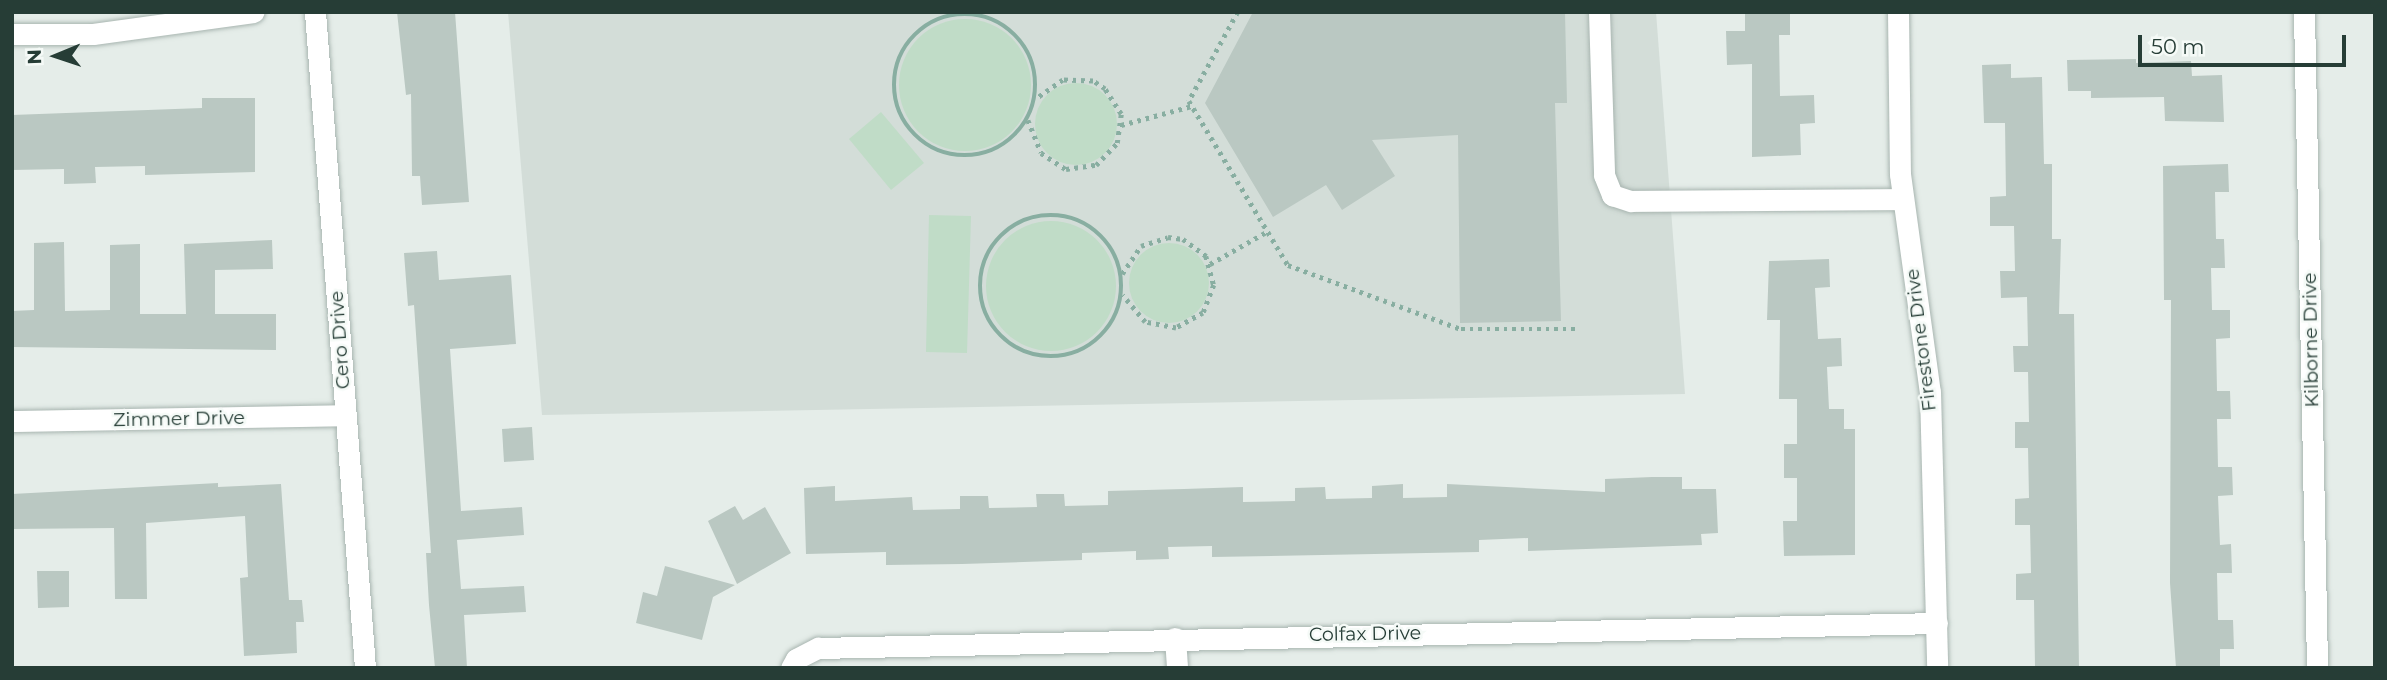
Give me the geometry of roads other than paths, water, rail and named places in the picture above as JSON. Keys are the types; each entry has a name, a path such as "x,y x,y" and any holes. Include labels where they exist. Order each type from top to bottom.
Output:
{"street":[{"path":"12,34 93,34 254,12"},
{"name":"Cero Drive","path":"315,12 365,668"},
{"path":"1599,12 1604,175 1612,195 1631,201 1903,199"},
{"name":"Firestone Drive","path":"1898,12 1903,199 1930,392 1937,668"},
{"name":"Kilborne Drive","path":"2304,12 2317,668"},
{"name":"Zimmer Drive","path":"12,421 346,415"},
{"name":"Colfax Drive","path":"794,663 818,648 1937,623"},
{"path":"1175,638 1177,668"}]}
